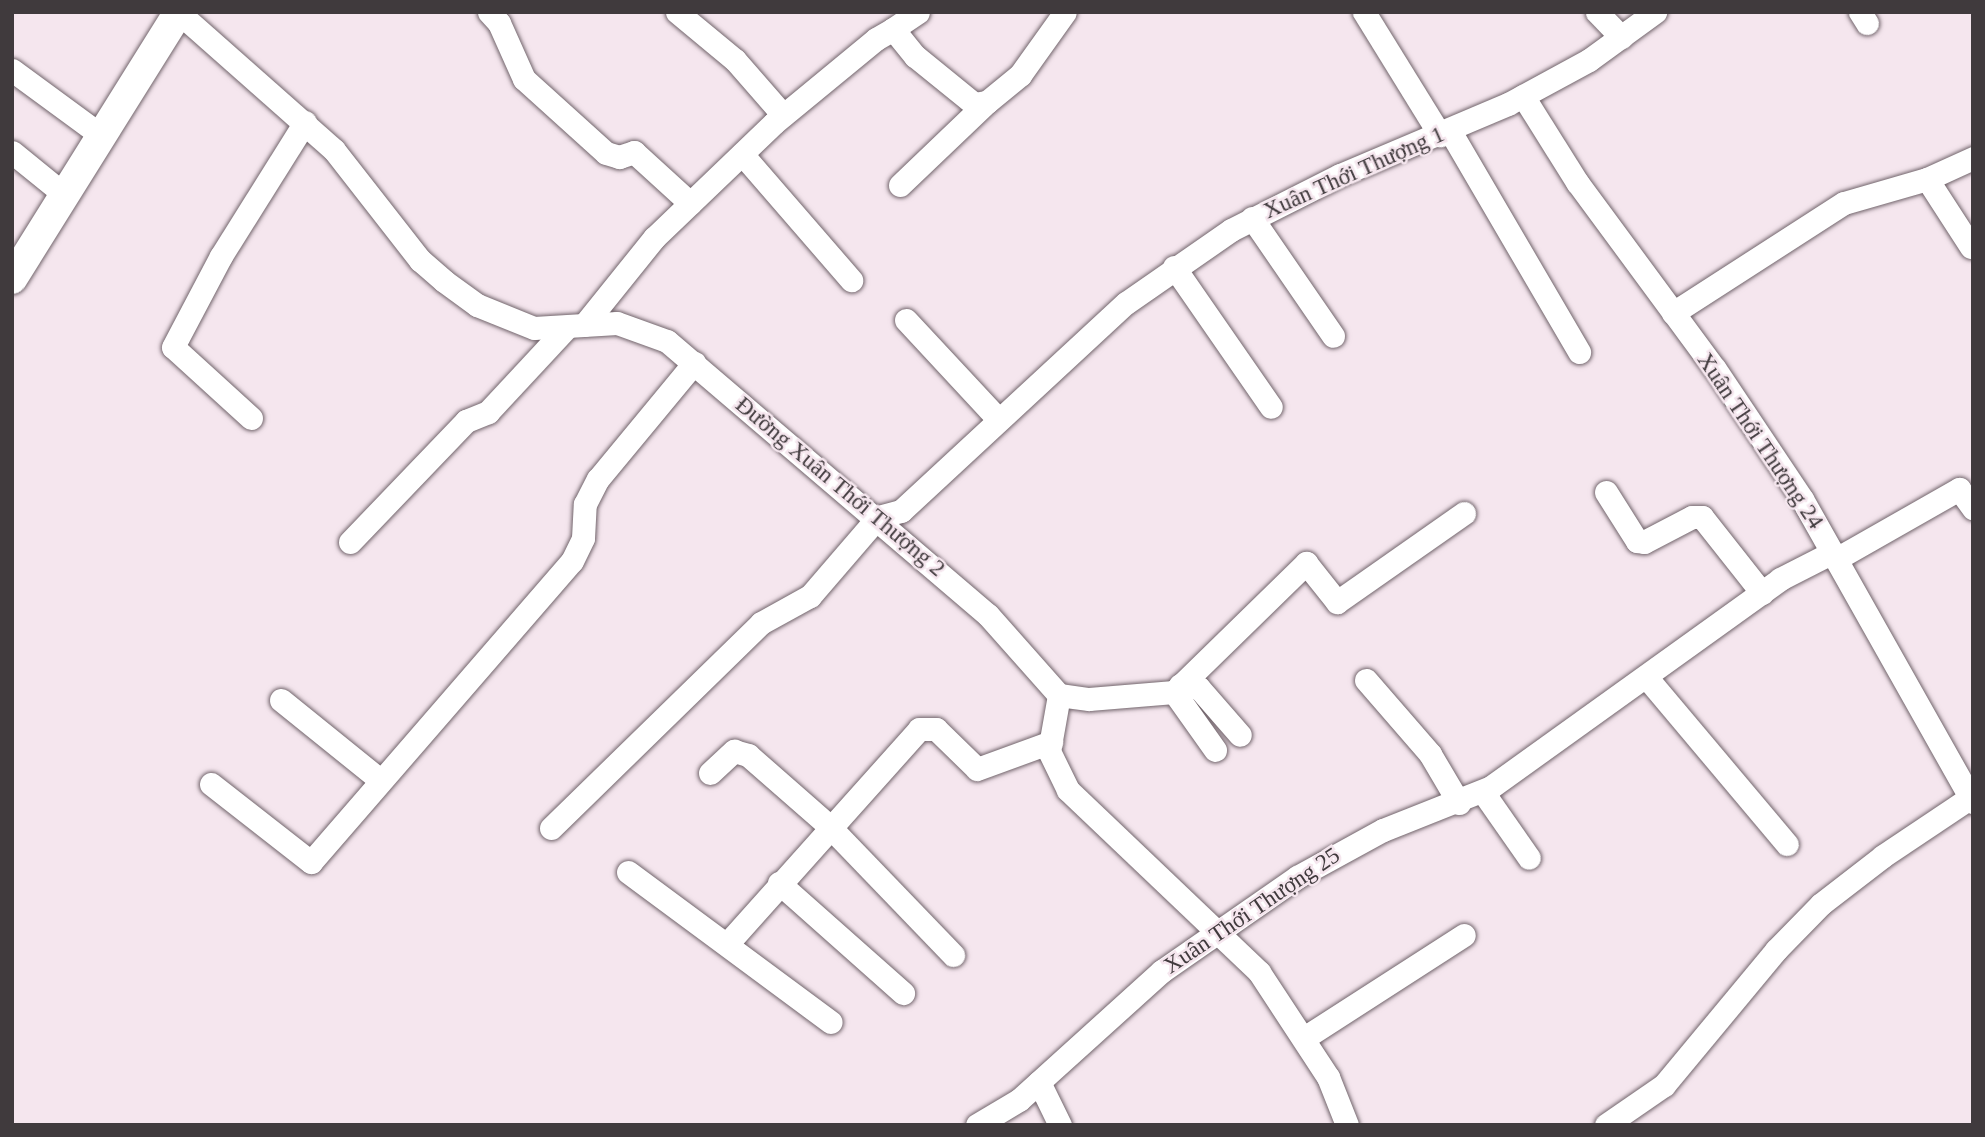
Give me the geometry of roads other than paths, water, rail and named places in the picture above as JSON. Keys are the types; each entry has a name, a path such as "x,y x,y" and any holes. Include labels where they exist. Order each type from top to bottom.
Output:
{"main road":[{"path":"12,279 178,13"}],"street":[{"path":"489,12 499,23 524,79 606,153 619,157 634,152 690,203"},
{"path":"677,12 735,60 783,115"},
{"path":"350,542 466,421 488,412 576,326 690,203 783,115 851,56 918,12"},
{"path":"900,186 987,102 1020,75 1065,12"},
{"path":"1364,12 1445,133 1579,352"},
{"path":"1597,12 1621,37"},
{"name":"Xuân Thới Thượng 1","path":"878,517 901,511 997,418 1126,303 1174,267 1252,218 1340,174 1445,133 1523,96 1621,37 1655,12"},
{"name":"Đường Xuân Thới Thượng 2","path":"178,13 305,121 334,150 420,260 444,281 506,319 534,328 617,323 667,341 878,517 988,615 1059,695"},
{"path":"893,29 915,56 974,104 987,102"},
{"path":"12,71 103,136"},
{"name":"Xuân Thới Thượng 24","path":"1523,96 1577,182 1779,463 1966,772 1972,799"},
{"path":"251,418 175,352 173,344 305,121"},
{"path":"12,152 65,195"},
{"path":"742,154 851,280"},
{"path":"1673,313 1844,203 1927,179 1973,158"},
{"path":"1927,179 1971,247"},
{"path":"1252,218 1334,335"},
{"path":"1174,267 1271,407"},
{"path":"906,320 997,418"},
{"path":"211,784 311,862 379,779 572,561 583,538 584,504 598,479 694,363"},
{"name":"Xuân Thới Thượng 25","path":"977,1125 1003,1112 1039,1082 1122,1003 1220,931 1343,849 1483,792 1647,678 1762,593 1958,489 1973,508"},
{"path":"1606,492 1637,541 1644,542 1692,517 1702,517 1762,593"},
{"path":"1177,689 1306,563 1337,602 1464,513"},
{"path":"551,828 761,623 810,596 878,517"},
{"path":"1647,678 1787,844"},
{"path":"1366,680 1430,754 1459,803"},
{"path":"1240,735 1199,688 1089,699 1059,695 1051,743 1056,769 1068,790 1124,848 1220,931 1259,972 1328,1077 1348,1125"},
{"path":"1177,689 1215,750"},
{"path":"281,700 379,779"},
{"path":"727,944 829,826 919,729 927,726 977,769 1051,743"},
{"path":"710,773 729,754 740,751 829,826 953,956"},
{"path":"1483,792 1529,859"},
{"path":"1606,1125 1664,1085 1776,950 1821,904 1882,856 1972,799"},
{"path":"628,872 831,1022"},
{"path":"779,883 903,993"},
{"path":"1304,1038 1464,935"},
{"path":"1039,1082 1060,1125"}]}
